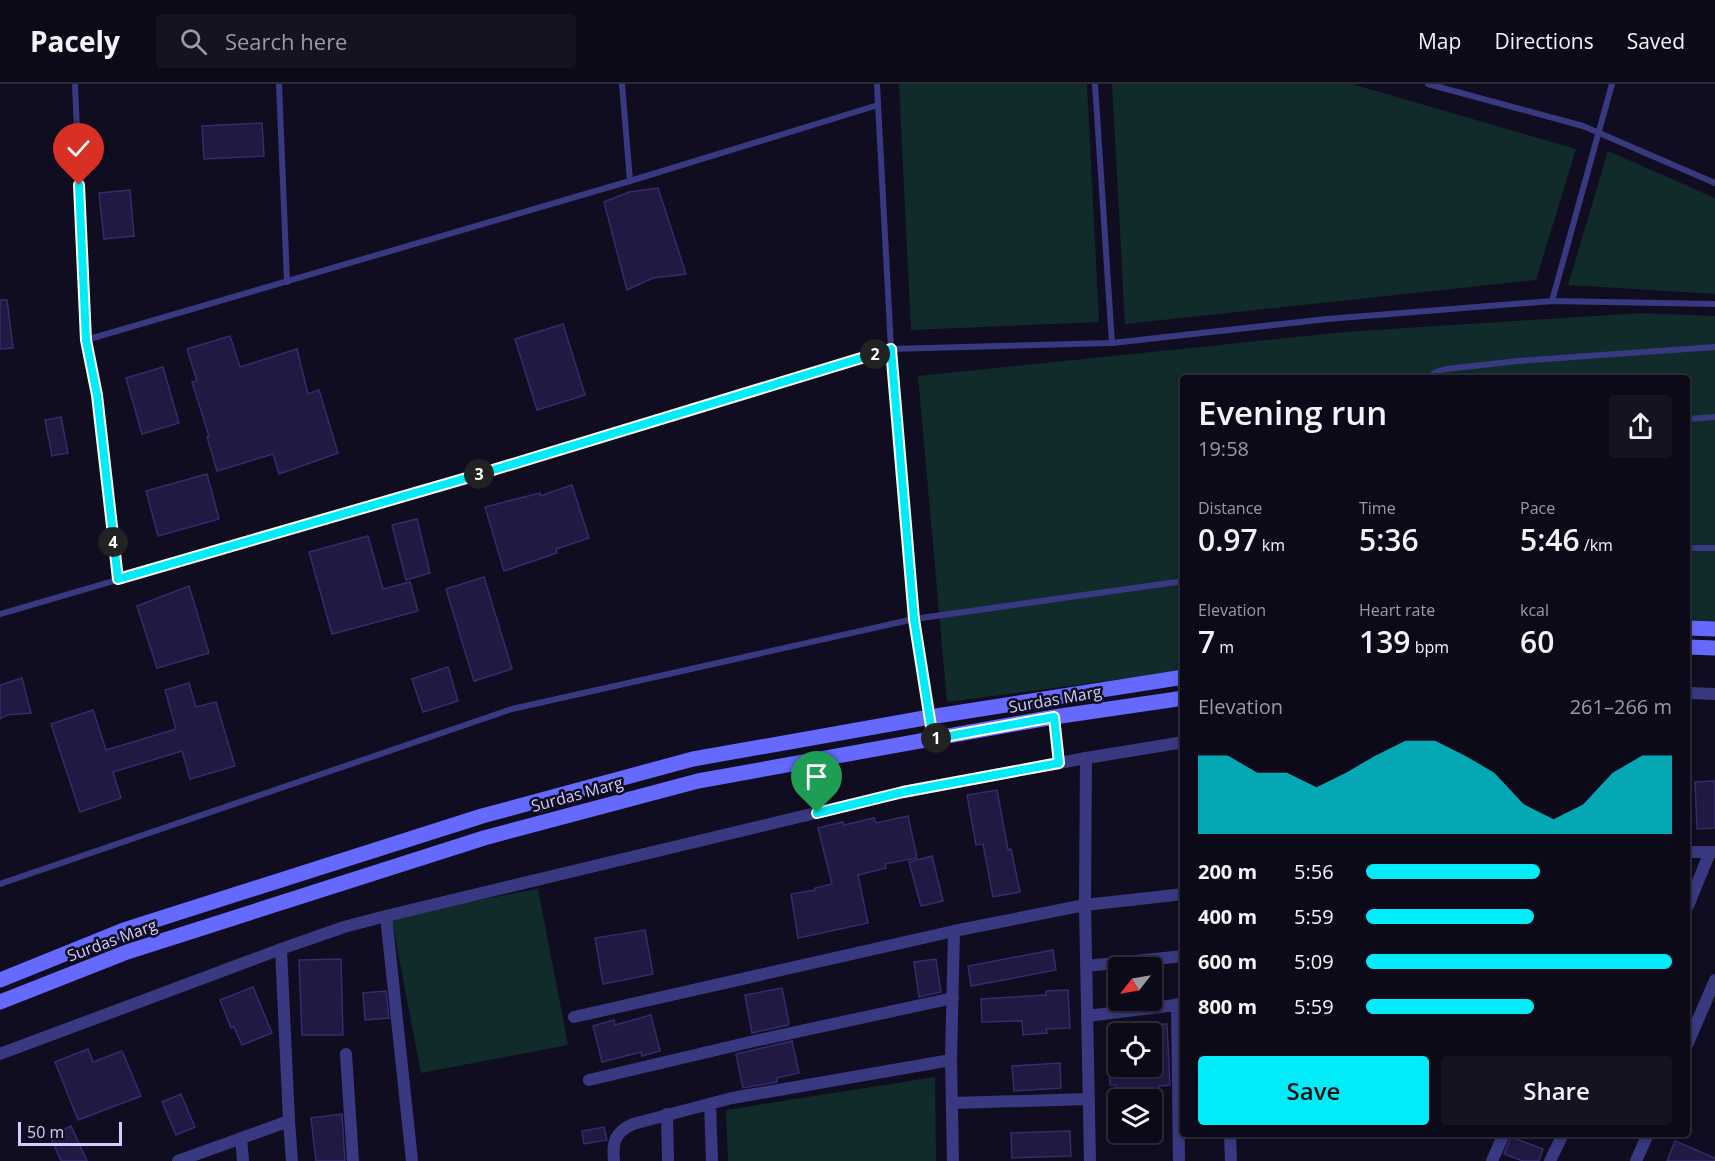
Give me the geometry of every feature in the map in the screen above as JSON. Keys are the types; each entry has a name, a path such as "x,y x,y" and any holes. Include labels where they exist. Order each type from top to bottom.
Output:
{"main road":[{"path":"1690,628 1715,629"},
{"path":"1690,647 1715,648"},
{"name":"Surdas Marg","path":"0,980 124,930 482,816 693,759 930,717 1180,678"},
{"name":"Surdas Marg","path":"0,1002 127,952 484,838 698,781 1054,717 1180,699"},
{"path":"930,717 933,739"}],"street":[{"path":"1690,693 1715,694"},
{"path":"1054,717 1059,763"},
{"path":"0,1054 281,949 386,915 903,792 1180,743"},
{"path":"1086,758 1085,905 1090,1161"},
{"path":"1690,852 1713,852 1690,902"},
{"path":"574,1017 954,931 1085,905 1180,894"},
{"path":"386,915 412,1161"},
{"path":"953,1161 951,1060 954,931"},
{"path":"281,949 292,1161"},
{"path":"1086,966 1180,956"},
{"path":"1690,1038 1715,980"},
{"path":"589,1080 761,1039 952,998"},
{"path":"1087,1016 1180,1004 1179,1161"},
{"path":"346,1054 353,1161"},
{"path":"614,1161 615,1137 622,1129 633,1124 710,1104 951,1060"},
{"path":"952,1103 1089,1099"},
{"path":"710,1104 712,1161"},
{"path":"667,1114 668,1161"},
{"path":"185,1160 289,1120"},
{"path":"1230,1137 1231,1161"},
{"path":"1492,1161 1503,1137"},
{"path":"1550,1161 1562,1137"},
{"path":"1636,1161 1647,1137"},
{"path":"241,1138 243,1161"}],"lane":[{"path":"75,84 86,340 97,395 118,579"},
{"path":"279,84 287,282"},
{"path":"622,84 630,181"},
{"path":"877,84 891,349 914,619 930,717"},
{"path":"1095,84 1112,343"},
{"path":"1428,84 1583,126 1715,183"},
{"path":"1551,301 1612,84"},
{"path":"86,340 630,181 878,105"},
{"path":"0,614 470,477 891,349 1112,343 1327,320 1551,301 1715,304 1715,310"},
{"path":"1432,375 1446,369 1508,362 1715,347"},
{"path":"1690,419 1715,417"},
{"path":"1690,548 1715,548"},
{"path":"0,884 512,710 914,619 1180,582"}],"green space":[{"path":"899,84 1087,84 1099,322 911,330"},
{"path":"1112,84 1352,84 1576,149 1536,280 1125,324"},
{"path":"1608,151 1715,198 1715,294 1568,285"},
{"path":"1641,313 1715,316 1715,631 1690,632 1690,375 1180,375 1180,671 947,702 918,376 1344,332"},
{"path":"538,889 568,1045 421,1073 391,916"},
{"path":"935,1077 936,1161 728,1161 726,1110"}],"building":[{"path":"262,123 264,156 204,159 202,126"},
{"path":"658,188 686,274 653,278 627,290 604,202 629,192"},
{"path":"130,190 134,236 104,239 99,193"},
{"path":"0,300 7,300 13,348 0,349"},
{"path":"563,324 585,395 537,410 515,339"},
{"path":"230,336 240,367 297,349 308,394 319,390 338,453 279,474 273,454 217,471 192,382 197,381 187,349"},
{"path":"163,367 179,423 142,434 126,378"},
{"path":"61,417 68,453 52,456 45,420"},
{"path":"207,474 219,519 158,536 146,491"},
{"path":"572,485 589,538 556,549 557,553 504,571 485,507 540,493 540,496"},
{"path":"417,519 430,573 406,580 392,525"},
{"path":"368,536 383,589 410,582 418,611 332,634 309,552"},
{"path":"484,577 512,669 474,681 446,589"},
{"path":"189,586 209,653 157,668 137,606"},
{"path":"448,667 458,701 423,712 412,679"},
{"path":"22,678 31,713 7,715 0,719 0,685"},
{"path":"189,683 196,707 216,702 235,766 190,779 182,751 113,772 121,798 80,812 51,724 93,710 106,750 176,729 165,690"},
{"path":"1715,781 1715,828 1697,829 1695,782"},
{"path":"997,790 1008,850 1011,849 1020,892 993,897 983,844 976,845 967,795"},
{"path":"908,816 917,858 885,864 886,868 858,875 868,923 798,938 791,894 815,890 815,888 832,884 818,828 874,818 876,823"},
{"path":"932,856 943,901 921,906 909,862"},
{"path":"645,930 653,974 603,984 595,938"},
{"path":"1053,950 1056,970 971,986 968,966"},
{"path":"341,959 343,1035 302,1035 299,960"},
{"path":"936,959 941,992 919,997 914,962"},
{"path":"253,987 272,1033 242,1045 234,1027 231,1028 220,1000"},
{"path":"782,988 788,1025 752,1033 745,995"},
{"path":"1068,990 1070,1028 1046,1029 1047,1033 1023,1035 1022,1021 982,1022 981,999 1046,995 1046,991"},
{"path":"386,991 389,1018 365,1020 363,993"},
{"path":"651,1015 660,1051 642,1056 641,1052 602,1062 593,1026 614,1020 615,1025"},
{"path":"1162,1024 1167,1024 1170,1085 1159,1086 1159,1089 1117,1089 1116,1085 1110,1085 1110,1077 1162,1077"},
{"path":"792,1041 799,1073 777,1078 777,1082 743,1088 736,1054"},
{"path":"88,1049 93,1062 122,1051 141,1096 78,1120 55,1062"},
{"path":"1060,1063 1061,1088 1014,1091 1012,1066"},
{"path":"181,1094 195,1127 176,1135 162,1102"},
{"path":"342,1114 345,1161 316,1161 311,1118"},
{"path":"71,1126 87,1161 61,1161 50,1136"},
{"path":"604,1127 607,1140 584,1144 582,1131"},
{"path":"1070,1131 1071,1156 1012,1158 1011,1133"},
{"path":"1511,1137 1543,1149 1539,1161 1523,1161 1504,1154"},
{"path":"1675,1141 1715,1158 1715,1161 1667,1161"}],"route":[{"path":"79,185 86,340 97,395 118,579 470,477 891,349 914,619 933,739 1054,717 1059,763 903,792 817,813"}]}
